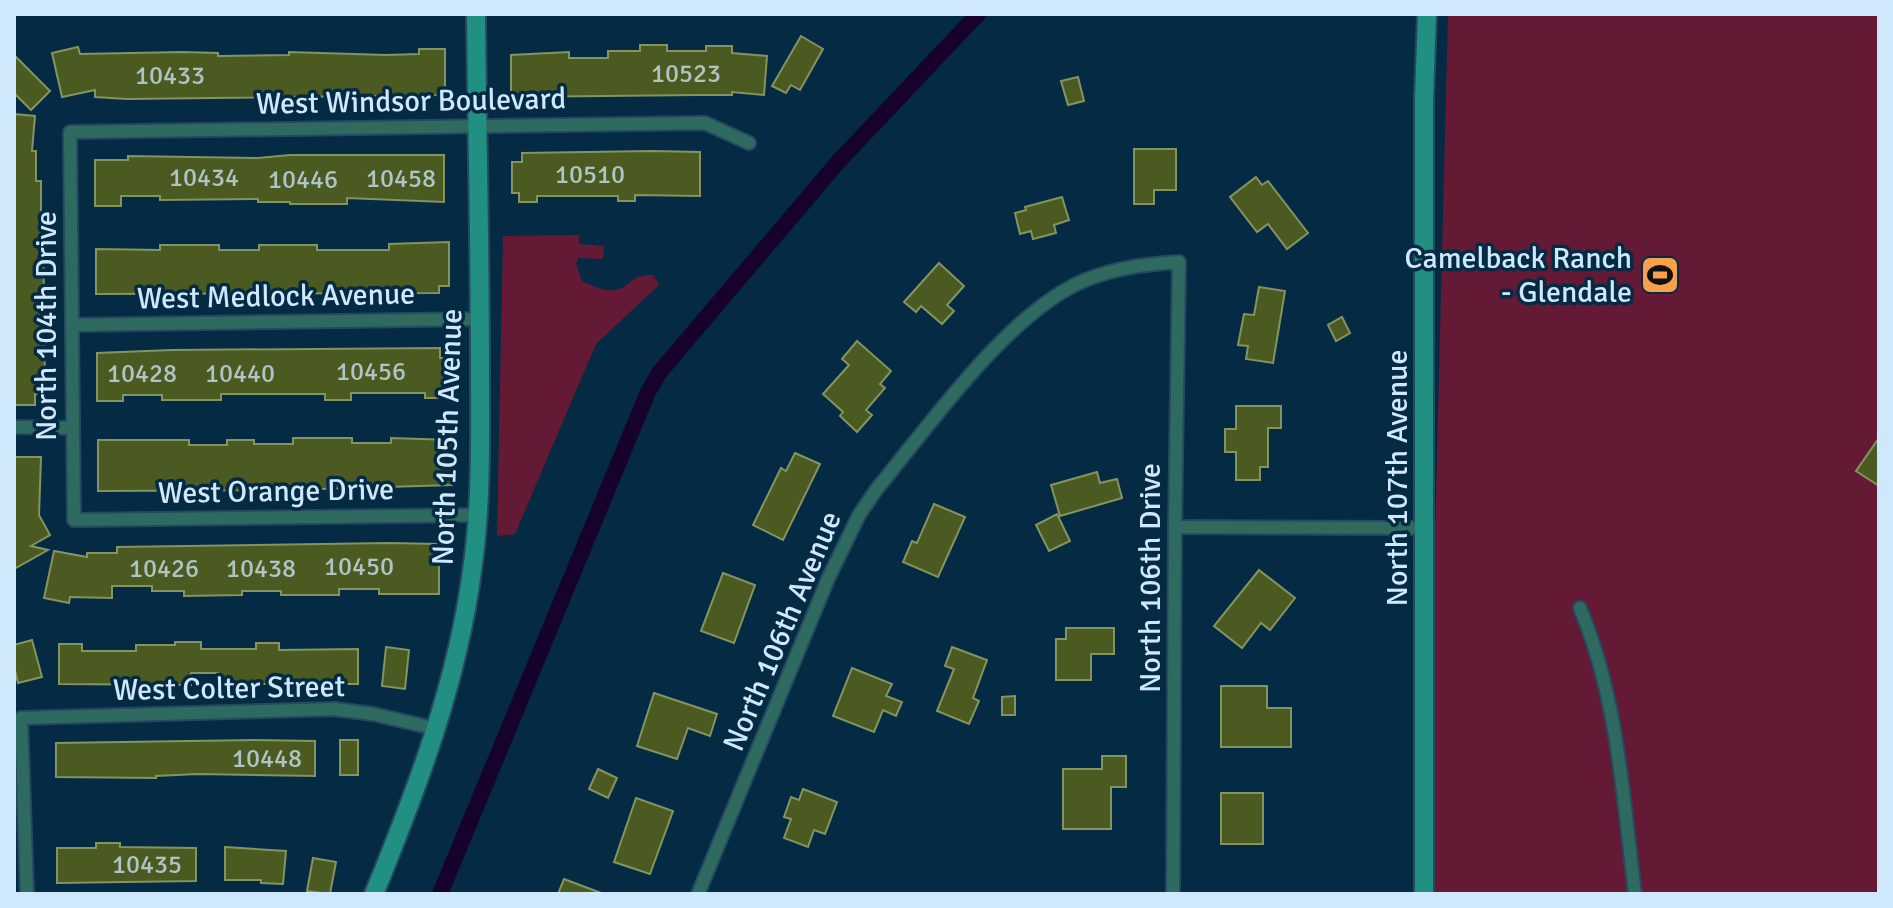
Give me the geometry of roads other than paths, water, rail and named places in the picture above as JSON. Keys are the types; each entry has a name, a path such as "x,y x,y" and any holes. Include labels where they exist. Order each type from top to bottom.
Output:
{"street":[{"name":"North 105th Avenue","path":"374,894 418,786 437,729 464,618 479,515 476,14"},
{"name":"North 107th Avenue","path":"1424,894 1424,98 1427,14"},
{"name":"West Windsor Boulevard","path":"70,132 705,123 749,143"},
{"name":"North 104th Drive","path":"70,132 74,520"},
{"name":"North 106th Drive","path":"1173,894 1179,262"},
{"name":"North 106th Avenue","path":"698,894 828,579 859,515 876,490 996,348 1024,320 1083,281 1116,270 1179,262"},
{"name":"West Medlock Avenue","path":"72,325 480,319"},
{"path":"14,427 72,428"},
{"name":"West Orange Drive","path":"74,520 479,515"},
{"path":"1175,527 1426,528"},
{"path":"1580,608 1611,707 1635,894"},
{"name":"West Colter Street","path":"19,814 21,718 334,709 437,729"},
{"path":"19,814 27,894"}],"waterway":[{"path":"440,894 648,392 659,373 838,162 978,14"}],"place":[{"name":"Camelback Ranch - Glendale","path":"1660,275"}]}
